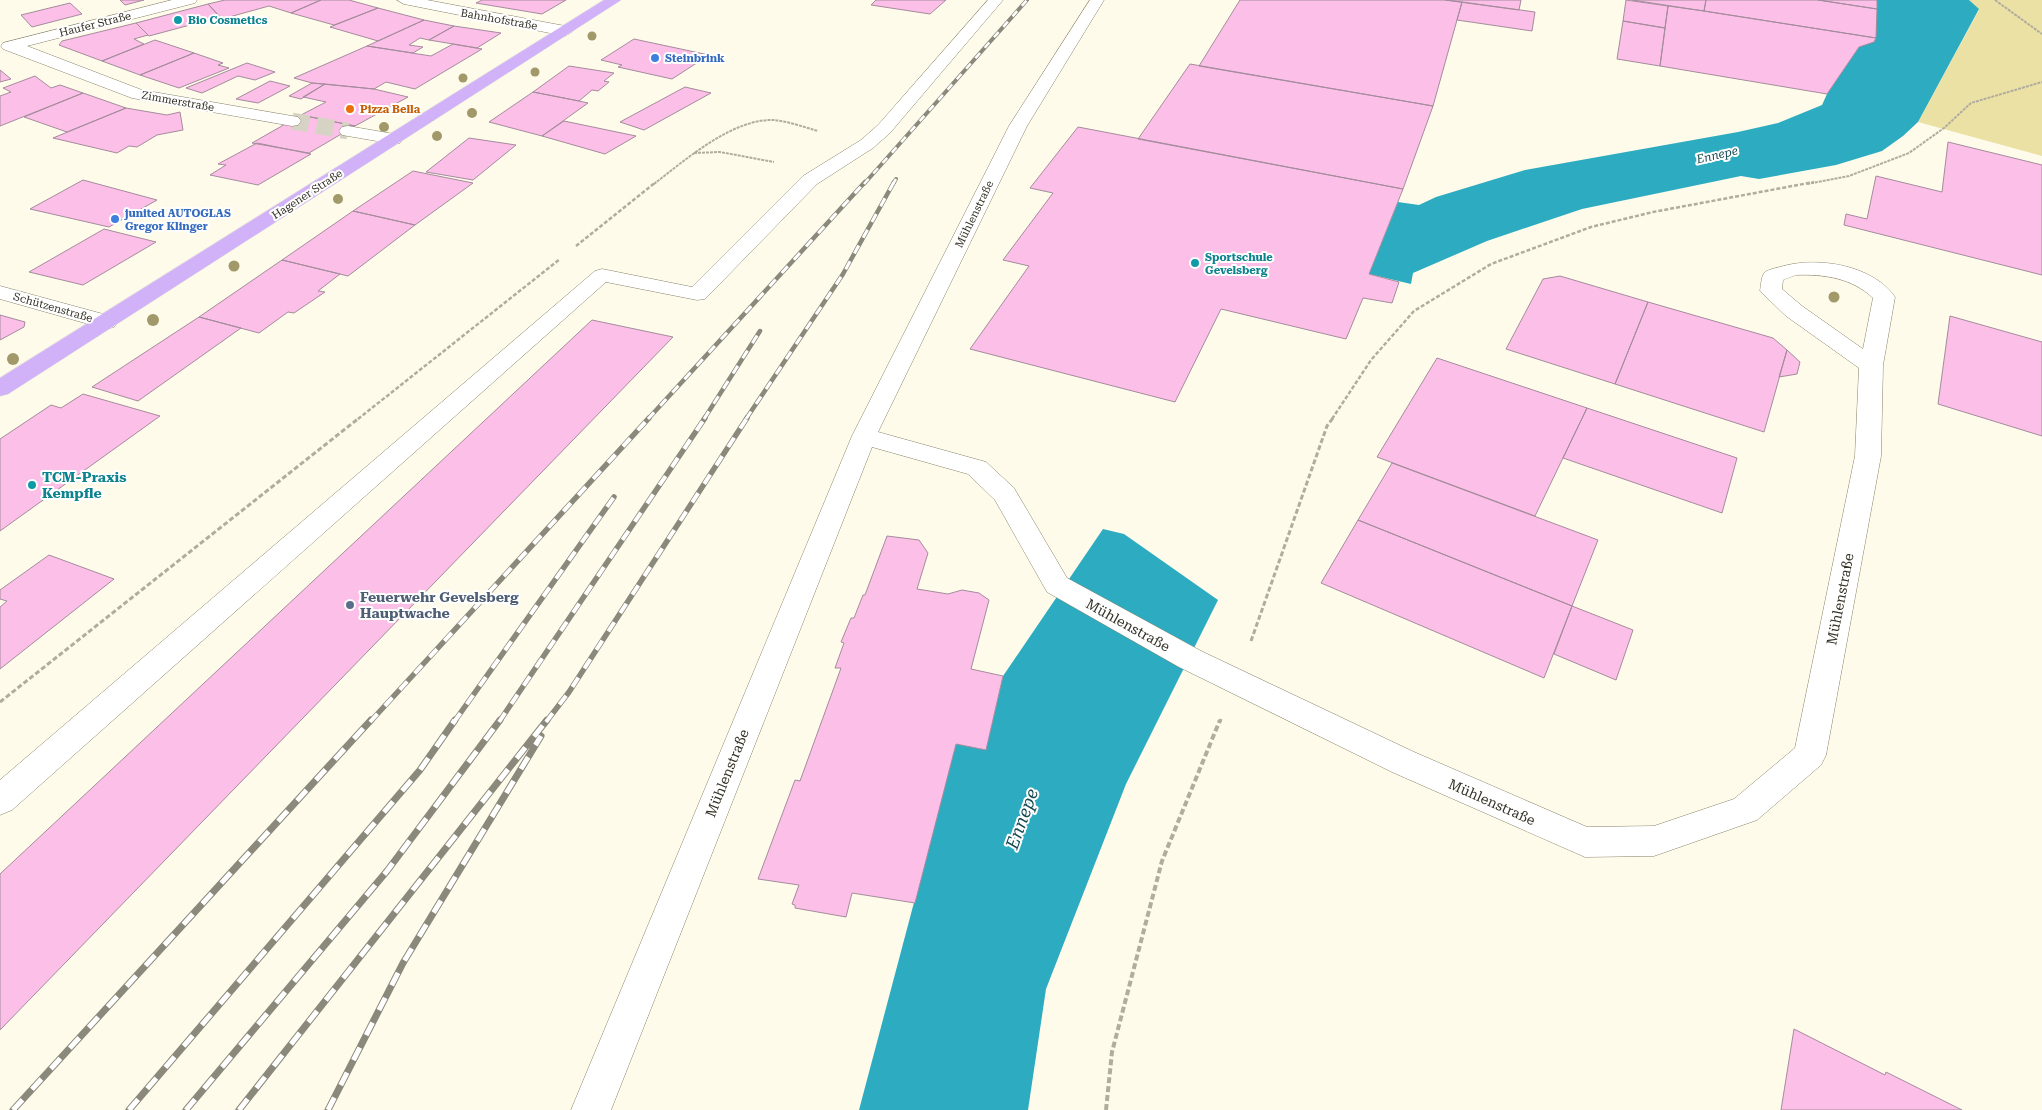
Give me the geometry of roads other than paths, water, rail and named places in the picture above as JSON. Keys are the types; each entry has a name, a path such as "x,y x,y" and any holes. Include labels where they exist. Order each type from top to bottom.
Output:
{"main road":[{"name":"Hagener Straße","path":"0,389 614,0"}],"street":[{"name":"Haufer Straße","path":"6,47 190,0"},
{"name":"Bahnhofstraße","path":"404,0 565,31"},
{"path":"0,800 602,275 697,294 810,180 828,171 867,144 884,129 996,0"},
{"name":"Mühlenstraße","path":"591,1110 864,436 1018,126 1097,0"},
{"name":"Zimmerstraße","path":"6,47 138,94 292,120"},
{"path":"348,131 394,139"},
{"name":"Schützenstraße","path":"0,292 106,322"},
{"name":"Mühlenstraße","path":"864,436 977,468 1005,494 1057,585 1190,659 1403,762 1585,842 1654,841 1745,810 1810,755 1868,456 1871,365"}],"water":[{"name":"Ennepe","path":"1877,0 1969,0 1979,9 1918,122 1882,151 1836,165 1759,179 1741,176 1582,209 1487,241 1413,273 1411,284 1369,274 1398,202 1419,205 1436,197 1525,170 1738,132 1778,123 1822,105 1827,94 1859,47 1874,41"},
{"name":"Ennepe","path":"1103,529 1124,534 1218,600 1126,784 1046,989 1028,1110 859,1110 956,744 986,749 1003,676"}],"tunnel":[{"path":"292,121 348,131"}],"railway":[{"path":"864,184 1027,0"},
{"path":"893,184 896,179"},
{"path":"648,419 865,182"},
{"path":"746,419 843,274 894,182"},
{"path":"704,419 760,331"},
{"path":"370,722 649,418"},
{"path":"499,722 705,418"},
{"path":"546,722 569,692 747,418"},
{"path":"454,722 614,497"},
{"path":"13,1110 371,720"},
{"path":"129,1110 420,770 455,720"},
{"path":"186,1110 387,871 500,720"},
{"path":"239,1110 547,720"},
{"path":"328,1110 403,963 541,736"}],"place":[{"name":"Bio Cosmetics","path":"178,20"},
{"name":"Steinbrink","path":"655,58"},
{"name":"Pizza Bella","path":"350,109"},
{"name":"junited AUTOGLAS Gregor Klinger","path":"115,219"},
{"name":"Sportschule Gevelsberg","path":"1195,263"},
{"name":"TCM-Praxis Kempfle","path":"32,485"},
{"name":"Feuerwehr Gevelsberg Hauptwache","path":"350,605"}]}
